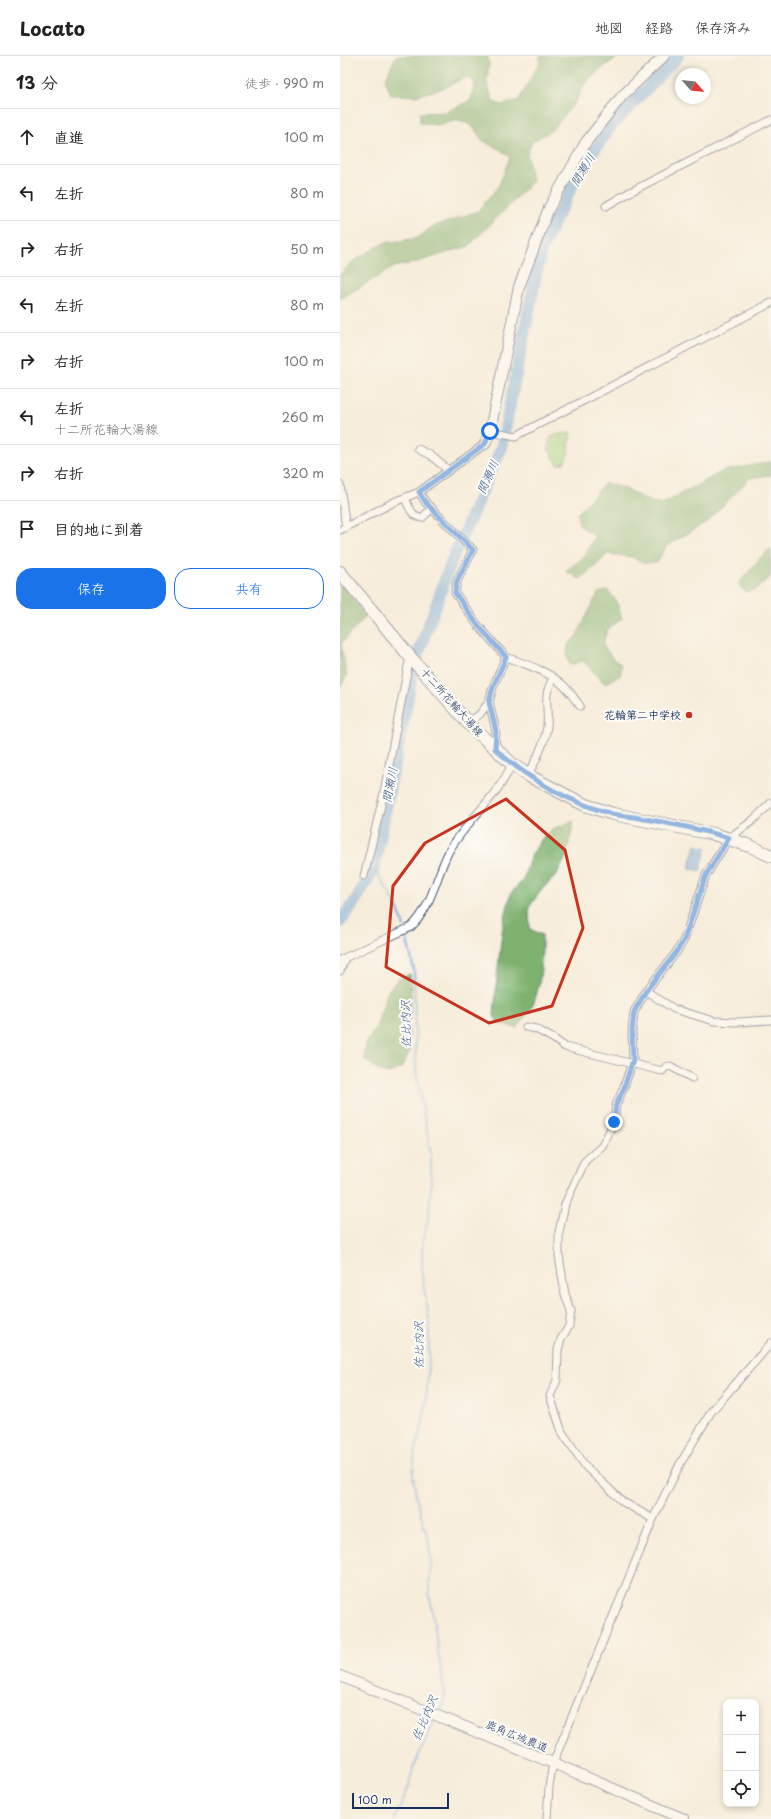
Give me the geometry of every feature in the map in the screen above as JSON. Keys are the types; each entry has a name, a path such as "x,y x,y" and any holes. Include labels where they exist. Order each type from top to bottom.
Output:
{"main road":[{"name":"十二所花輪大湯線","path":"340,572 411,658 468,723 512,764 528,775 555,791 585,805 613,814 687,828 729,838 771,856"}],"street":[{"path":"340,485 343,529 419,492 485,444 492,431 519,287 549,208 586,142 622,96 664,56"},
{"path":"606,206 630,192 771,120"},
{"path":"492,431 516,436 771,303"},
{"path":"418,449 430,455 448,470"},
{"path":"419,492 432,508 473,550 457,581 455,593 477,624 506,657 530,666 553,678 563,686 580,706"},
{"path":"405,498 413,514 417,517 422,518 432,508"},
{"path":"468,723 480,714 489,702 493,687 506,657"},
{"path":"364,876 383,797 411,658"},
{"path":"528,775 542,745 547,726 547,688 553,678"},
{"path":"489,702 496,731 495,749"},
{"path":"340,971 342,959 411,927 425,911 450,851 501,784 512,764"},
{"path":"653,1519 623,1502 586,1467 562,1432 550,1396 557,1380 558,1350 561,1339 568,1326 571,1311 565,1294 560,1256 560,1232 565,1204 585,1161 602,1146 614,1122 616,1105 624,1088 633,1060 632,1032 634,1012 646,991 684,940 706,875 729,838 751,822 771,803"},
{"path":"646,991 674,1009 714,1021 737,1022 771,1020"},
{"path":"526,1027 536,1029 565,1047 662,1071 666,1067 670,1066 692,1078"},
{"path":"547,1819 549,1787 553,1763 653,1519 680,1464 711,1412 771,1343"},
{"name":"鹿角広域農道","path":"340,1676 464,1728 553,1763 684,1819"}],"highlighted area":[{"path":"506,799 565,850 583,928 552,1006 489,1023 386,967 393,886 425,843"}],"green space":[{"path":"396,56 488,56 489,64 487,83 493,101 501,105 519,100 540,62 539,56 620,56 599,70 584,85 575,103 551,131 532,142 527,154 532,182 469,246 414,263 394,267 340,299 340,274 353,261 384,243 418,238 430,228 478,211 499,185 510,157 499,149 483,141 472,126 460,120 436,125 420,123 420,113 446,112 471,100 475,82 466,77 444,88 415,96 391,95 385,80"},
{"path":"571,433 568,455 564,463 558,465 549,450 552,435"},
{"path":"771,462 771,475 750,478 708,521 666,547 657,563 643,563 632,557 607,554 597,565 580,579 565,571 582,559 595,536 579,525 577,514 605,483 626,489 646,500 662,504 723,471"},
{"path":"771,548 771,576 755,590 745,592 738,584 759,559"},
{"path":"340,582 366,616 341,644 347,675 340,688"},
{"path":"608,590 617,602 622,618 607,630 603,645 613,659 621,664 621,675 605,684 583,661 570,665 567,657 568,645 577,635 598,593"},
{"path":"574,821 566,857 556,876 543,888 529,907 530,929 542,935 539,983 534,1002 517,1028 499,1024 494,1016 498,967 503,925 511,893 523,880 530,858 541,840 552,829"},
{"path":"410,974 410,1051 401,1068 386,1074 364,1059 366,1044 376,1027 388,991 397,980"}],"water":[{"path":"696,845 707,848 700,871 689,868"}],"waterway":[{"name":"間瀬川","path":"340,922 353,905 374,868 414,666 454,555 501,449 541,250 577,176 611,126 678,56"},
{"name":"佐比内沢","path":"374,868 395,904 404,927"},
{"name":"佐比内沢","path":"405,932 414,970 416,1070 431,1154 429,1214 422,1246 422,1275 429,1319 429,1360 426,1403 421,1431 415,1451 413,1475 416,1497 429,1543 431,1561 429,1591 445,1696 439,1713"},
{"name":"佐比内沢","path":"395,1819 409,1786 413,1768 436,1718"}],"place":[{"name":"花輪第二中学校","path":"689,715"}],"route":[{"path":"490,431 485,444 419,492 426,503 473,550 457,581 455,593 462,605 494,646 506,657 493,687 489,702 496,731 495,749 529,776 555,791 585,805 613,814 639,818 729,838 706,875 684,940 646,991 634,1012 632,1032 633,1060 624,1088 616,1105 614,1122"}]}
